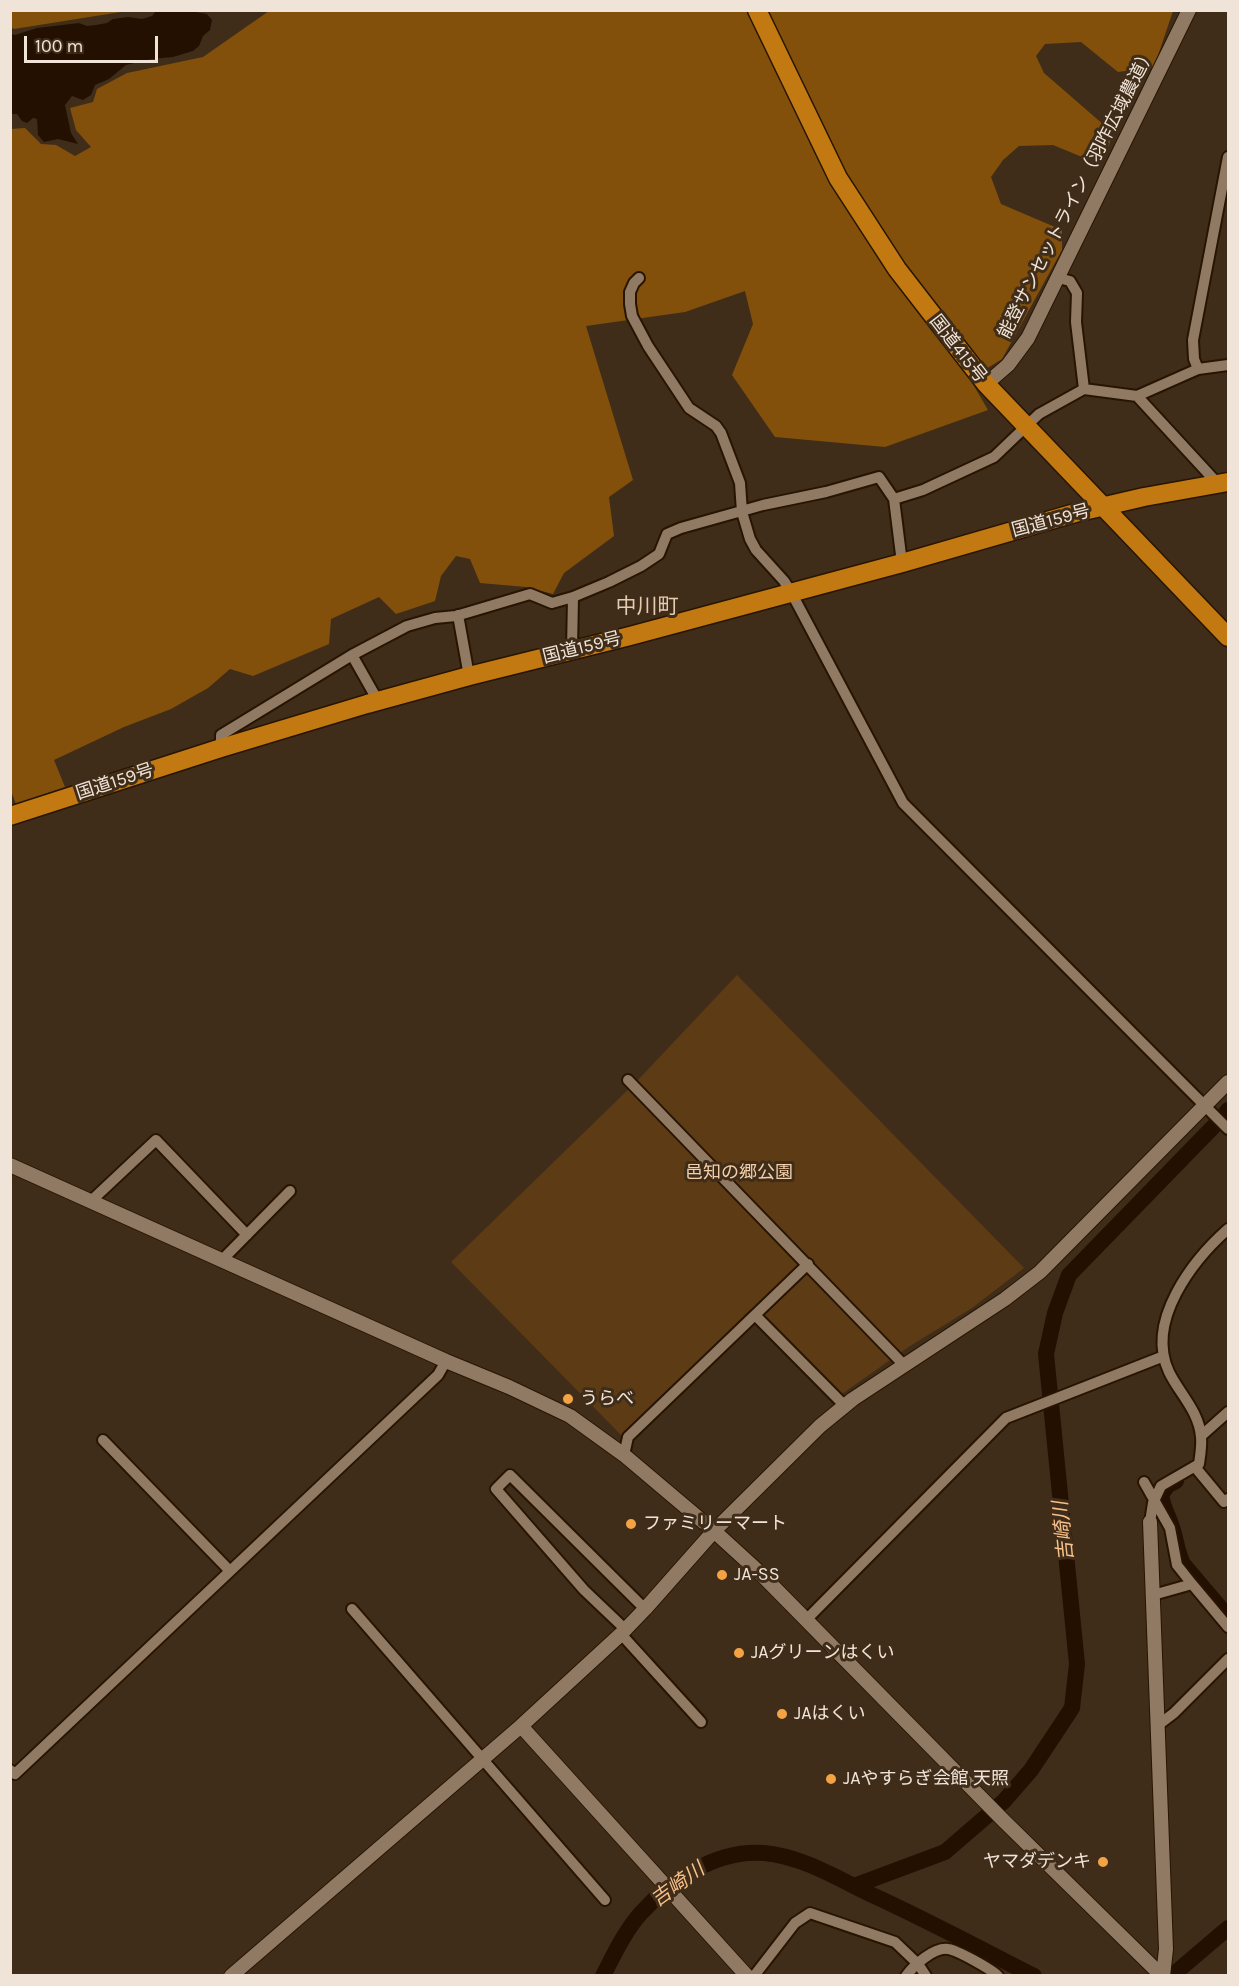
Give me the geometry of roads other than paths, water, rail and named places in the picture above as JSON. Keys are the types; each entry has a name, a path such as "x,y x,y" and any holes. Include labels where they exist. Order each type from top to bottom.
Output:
{"highway":[{"name":"国道415号","path":"757,10 838,178 897,269 986,384 1228,637"},
{"name":"国道159号","path":"10,816 221,748 469,676 902,563 1071,514 1144,497 1223,483"}],"street":[{"name":"能登サンセットライン（羽咋広域農道）","path":"986,384 1008,365 1028,338 1189,10"},
{"path":"1198,369 1194,358 1193,340 1228,157"},
{"path":"639,278 630,292 633,316 654,354 689,408 716,426 721,433 742,487 742,512 756,550 791,592 903,803 1228,1129"},
{"path":"1058,278 1070,280 1077,292 1076,322 1084,389"},
{"path":"894,499 922,490 990,460 1039,414 1084,389 1137,396 1198,369 1228,365"},
{"path":"1137,396 1223,483"},
{"path":"221,748 221,735 352,655 407,626 435,618 458,615 530,594 552,603 573,597 641,566 659,554 667,534 763,505 826,492 879,477 894,499 902,563"},
{"path":"572,650 573,597"},
{"path":"458,615 469,676"},
{"path":"352,655 378,701"},
{"path":"628,1080 808,1263 904,1365"},
{"path":"231,1976 521,1726 623,1631 714,1531 820,1426 904,1365 1005,1299 1040,1272 1228,1082"},
{"path":"91,1201 156,1140 247,1235"},
{"path":"10,1165 570,1416 624,1455 760,1573 985,1803 1163,1976"},
{"path":"222,1260 290,1191"},
{"path":"1163,1976 1166,1949 1150,1522 1153,1503 1161,1486 1199,1464 1201,1436 1192,1408 1168,1371 1164,1356 1164,1320 1169,1305 1189,1272 1211,1244 1228,1228"},
{"path":"624,1455 628,1437 808,1263"},
{"path":"755,1316 845,1406"},
{"path":"806,1620 1006,1418 1164,1356"},
{"path":"10,1770 15,1774 438,1375 446,1361"},
{"path":"1201,1436 1228,1412"},
{"path":"103,1440 230,1571"},
{"path":"1195,1467 1224,1502 1228,1499"},
{"path":"645,1609 510,1475 496,1489 701,1722"},
{"path":"1144,1482 1170,1528 1177,1565 1228,1627"},
{"path":"1153,1595 1192,1584"},
{"path":"352,1609 605,1900"},
{"path":"1157,1726 1174,1713 1228,1659"},
{"path":"521,1726 747,1976"},
{"path":"754,1976 795,1923 810,1913 896,1942 918,1964 926,1976"},
{"path":"906,1976 935,1952 948,1949 992,1970 998,1976"}],"waterway":[{"name":"吉崎川","path":"1225,1114 1228,1110"},
{"name":"吉崎川","path":"854,1886 945,1852 1004,1801 1031,1770 1072,1708 1077,1664 1046,1354 1055,1313 1069,1275 1214,1126"},
{"name":"吉崎川","path":"1176,1481 1168,1485 1161,1495 1181,1559 1228,1617"},
{"name":"吉崎川","path":"603,1976 635,1920 666,1889 696,1869 729,1856 746,1853 778,1855 805,1863 1034,1976"},
{"name":"吉崎川","path":"1174,1974 1228,1928"}],"place":[{"name":"うらべ","path":"568,1399"},
{"name":"ファミリーマート","path":"631,1524"},
{"name":"JA-SS","path":"722,1575"},
{"name":"JAグリーンはくい","path":"739,1653"},
{"name":"JAはくい","path":"782,1714"},
{"name":"JAやすらぎ会館 天照","path":"831,1779"},
{"name":"ヤマダデンキ","path":"1103,1862"}],"district":[{"name":"中川町","path":"647,607"}],"park label":[{"name":"邑知の郷公園","path":"739,1173"}]}
